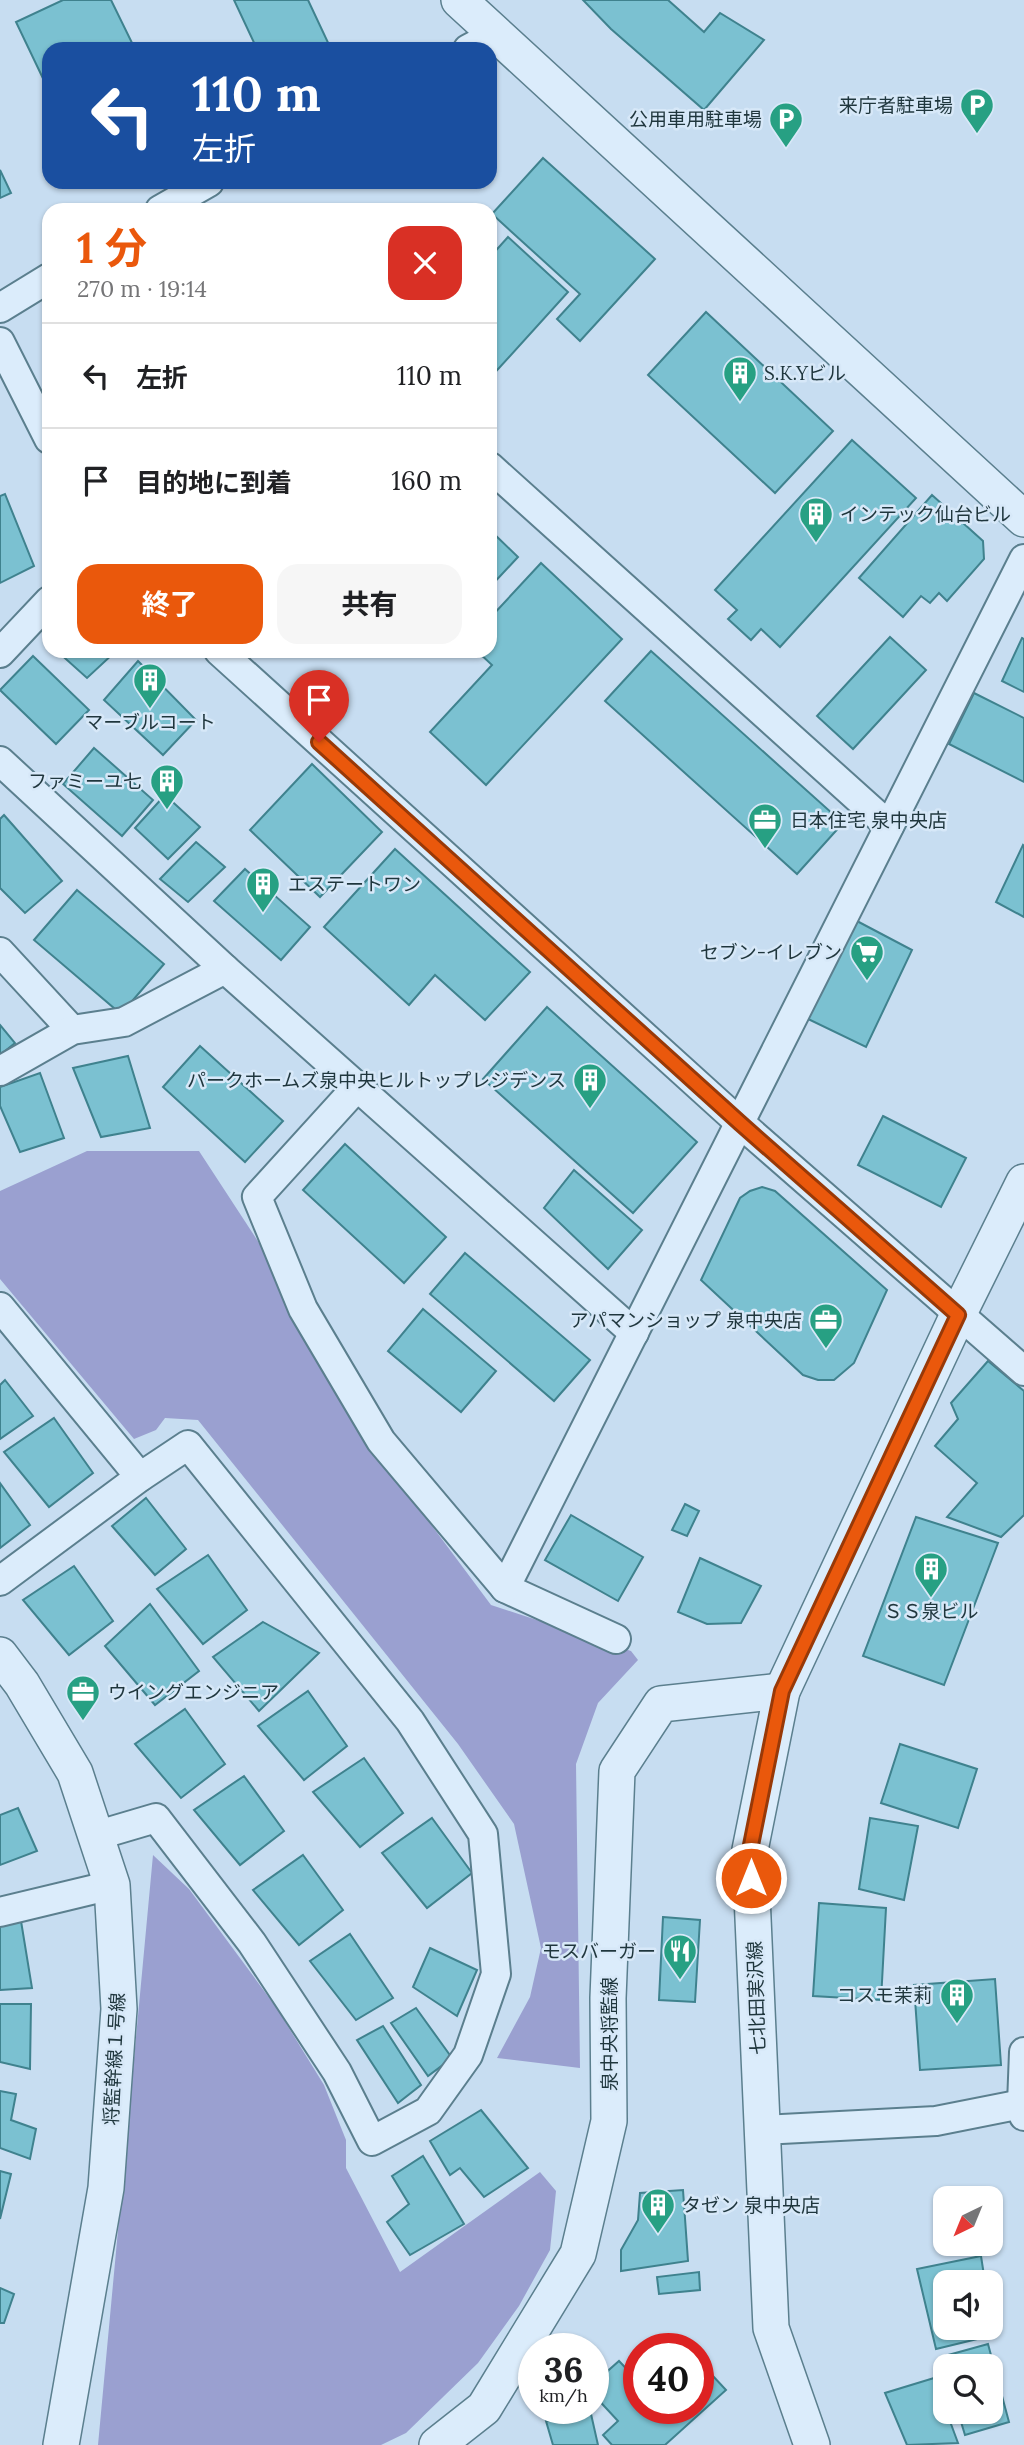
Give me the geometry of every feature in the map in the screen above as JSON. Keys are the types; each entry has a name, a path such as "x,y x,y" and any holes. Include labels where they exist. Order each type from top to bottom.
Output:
{"street":[{"path":"459,0 482,41"},
{"path":"497,54 1024,519"},
{"path":"179,203 200,195"},
{"path":"0,308 42,282"},
{"path":"0,342 42,425"},
{"path":"497,473 889,826"},
{"path":"505,1588 1024,558"},
{"path":"0,653 42,608"},
{"path":"227,658 740,1123 1024,1371"},
{"path":"0,761 225,969 634,1333"},
{"path":"0,952 72,1030"},
{"path":"0,1071 72,1030 124,1022 225,969"},
{"path":"357,1087 257,1197 303,1309 381,1441 505,1588 616,1639"},
{"name":"七北田実沢線","path":"812,2445 771,2328 750,1850 782,1691 958,1315 1024,1182"},
{"path":"0,1307 140,1477"},
{"path":"0,1581 140,1477 188,1445 410,1721 483,1834 496,1974 468,2055 428,2111 372,2141 337,2072 252,1943 156,1818 95,1836"},
{"name":"将監幹線１号線","path":"0,1655 22,1684 75,1773 112,1885 119,2009 106,2188 61,2445"},
{"name":"泉中央将監線","path":"437,2445 484,2408 578,2254 609,2121 608,1998 617,1771 661,1704 782,1691"},
{"path":"0,1912 112,1885"},
{"path":"762,2130 936,2121 1023,2110 1024,2052"}],"shaded area":[{"path":"87,1151 199,1151 261,1246 353,1420 491,1605 631,1651 638,1660 598,1703 576,1764 580,2068 497,2058 530,1997 541,1948 514,1824 458,1744 198,1420 165,1418 156,1430 134,1439 0,1279 0,1191"},
{"path":"153,1855 189,1889 276,2007 324,2085 346,2140 346,2168 400,2272 540,2172 556,2191 550,2250 519,2306 478,2363 406,2433 381,2445 98,2445"}],"building":[{"path":"63,0 111,0 132,42 42,42 42,76 16,22"},
{"path":"234,0 308,0 328,42 254,42"},
{"path":"583,0 668,0 704,32 720,13 764,40 704,110 611,29"},
{"path":"543,158 655,259 580,341 557,319 580,294 497,219 497,209"},
{"path":"0,170 11,193 0,198"},
{"path":"508,237 568,292 497,370 497,249"},
{"name":"S.K.Yビル","path":"706,312 833,431 775,493 648,375"},
{"name":"インテック仙台ビル","path":"852,440 916,498 780,647 761,629 751,640 728,619 737,610 715,590"},
{"path":"5,494 34,566 0,583 0,496"},
{"path":"932,495 983,541 984,559 947,601 939,593 930,603 921,596 903,617 859,578"},
{"path":"497,537 518,557 497,580"},
{"path":"541,563 622,639 486,785 430,732 492,665 484,658 497,658 497,610"},
{"path":"890,637 926,670 853,749 817,716"},
{"path":"1022,638 1024,639 1024,692 1002,681"},
{"path":"651,651 843,823 797,874 605,701"},
{"path":"33,656 89,710 56,744 0,690"},
{"path":"65,658 109,658 87,678"},
{"name":"マーブルコート","path":"138,661 196,720 163,755 104,700"},
{"path":"974,693 1024,718 1024,782 949,744"},
{"path":"94,748 153,800 122,836 63,784"},
{"path":"312,764 382,832 320,897 250,830"},
{"name":"ファミーユ七","path":"165,795 200,827 168,859 135,828"},
{"path":"4,815 62,881 25,913 0,888 0,819"},
{"path":"196,842 225,867 188,902 160,879"},
{"path":"1024,846 1024,917 996,902"},
{"path":"395,849 530,972 485,1020 435,975 409,1005 324,927"},
{"name":"エステートワン","path":"245,869 310,927 281,960 214,901"},
{"path":"77,890 164,964 121,1014 34,940"},
{"path":"855,920 912,950 866,1047 806,1018"},
{"name":"パークホームズ泉中央ヒルトップレジデンス","path":"547,1007 697,1142 633,1213 483,1079"},
{"path":"0,1025 15,1043 0,1055"},
{"path":"200,1046 283,1121 245,1162 163,1087"},
{"path":"128,1056 150,1128 101,1137 73,1068"},
{"path":"40,1073 64,1138 20,1152 0,1106 0,1087"},
{"path":"883,1116 966,1158 941,1207 858,1165"},
{"path":"345,1144 446,1237 404,1283 303,1190"},
{"path":"574,1170 642,1230 608,1269 544,1208"},
{"path":"762,1187 775,1191 887,1290 854,1363 834,1380 818,1380 803,1375 701,1280 740,1198"},
{"path":"465,1253 590,1360 554,1401 430,1294"},
{"path":"423,1309 496,1371 461,1412 388,1351"},
{"path":"988,1361 1024,1391 1024,1515 1001,1537 947,1517 977,1483 935,1446 958,1419 951,1403"},
{"path":"5,1380 33,1416 0,1439 0,1385"},
{"path":"54,1418 93,1473 49,1507 4,1452"},
{"path":"0,1483 30,1525 0,1548"},
{"path":"146,1498 186,1549 155,1575 112,1526"},
{"path":"685,1504 699,1511 687,1536 672,1530"},
{"path":"571,1515 643,1557 618,1601 545,1560"},
{"name":"ＳＳ泉ビル","path":"916,1517 998,1543 944,1685 863,1656"},
{"path":"208,1555 247,1610 203,1644 157,1589"},
{"path":"700,1558 761,1586 741,1623 707,1624 678,1612"},
{"path":"74,1566 113,1621 69,1655 23,1600"},
{"path":"150,1604 199,1671 155,1705 105,1646"},
{"path":"263,1622 319,1653 259,1711 213,1657"},
{"path":"308,1691 347,1746 304,1780 258,1726"},
{"path":"185,1709 225,1764 181,1798 135,1744"},
{"path":"900,1744 977,1769 958,1828 881,1803"},
{"path":"364,1758 403,1813 360,1847 313,1792"},
{"path":"244,1776 284,1831 240,1865 194,1810"},
{"path":"18,1808 37,1851 0,1865 0,1815"},
{"path":"432,1818 472,1873 427,1908 382,1853"},
{"path":"870,1818 918,1826 904,1900 859,1889"},
{"path":"303,1855 343,1910 299,1945 253,1890"},
{"path":"819,1903 886,1908 881,2000 813,1996"},
{"path":"663,1917 700,1920 695,2002 659,2000"},
{"path":"21,1921 32,1988 0,1990 0,1925"},
{"path":"350,1934 393,1998 356,2020 310,1961"},
{"path":"430,1948 477,1970 457,2016 413,1987"},
{"name":"コスモ茉莉","path":"995,1979 1001,2065 920,2070 914,1985"},
{"path":"0,2004 31,2004 30,2069 0,2062"},
{"path":"416,2008 452,2058 428,2076 391,2023"},
{"path":"383,2026 421,2085 398,2103 357,2040"},
{"path":"0,2091 16,2094 11,2120 36,2129 30,2159 0,2148"},
{"path":"481,2110 528,2168 484,2197 460,2168 450,2175 430,2141"},
{"path":"423,2156 464,2224 410,2255 387,2222 409,2204 392,2176"},
{"path":"0,2171 11,2174 0,2219"},
{"name":"タゼン 泉中央店","path":"683,2190 688,2261 621,2271 621,2250 638,2220 640,2193"},
{"path":"981,2256 983,2270 933,2270 933,2336 917,2269"},
{"path":"699,2272 700,2290 659,2294 657,2277"},
{"path":"0,2288 14,2294 4,2323 0,2323"},
{"path":"934,2340 973,2340 936,2349"},
{"path":"988,2344 991,2354 952,2354"},
{"path":"619,2361 623,2365 623,2424 688,2424 665,2445 612,2445 603,2435 618,2421 609,2411 609,2370"},
{"path":"714,2377 726,2390 714,2401"},
{"path":"933,2378 933,2424 951,2424 958,2443 907,2445 885,2393"},
{"path":"1003,2400 1009,2422 1003,2424"},
{"path":"547,2424 593,2424 598,2445 553,2445"},
{"path":"962,2424 1002,2424 965,2435"}],"place":[{"name":"来庁者駐車場","path":"977,135"},
{"name":"公用車用駐車場","path":"786,149"},
{"name":"S.K.Yビル","path":"740,403"},
{"name":"インテック仙台ビル","path":"816,544"},
{"name":"マーブルコート","path":"150,710"},
{"name":"ファミーユ七","path":"167,811"},
{"name":"日本住宅 泉中央店","path":"765,850"},
{"name":"エステートワン","path":"263,914"},
{"name":"セブン-イレブン","path":"867,982"},
{"name":"パークホームズ泉中央ヒルトップレジデンス","path":"590,1110"},
{"name":"アパマンショップ 泉中央店","path":"826,1350"},
{"name":"ＳＳ泉ビル","path":"931,1599"},
{"name":"ウイングエンジニア","path":"83,1722"},
{"name":"モスバーガー","path":"680,1981"},
{"name":"コスモ茉莉","path":"957,2025"},
{"name":"タゼン 泉中央店","path":"658,2235"}],"route":[{"path":"319,742 740,1123 958,1315 782,1691 750,1850 751,1878"}]}
